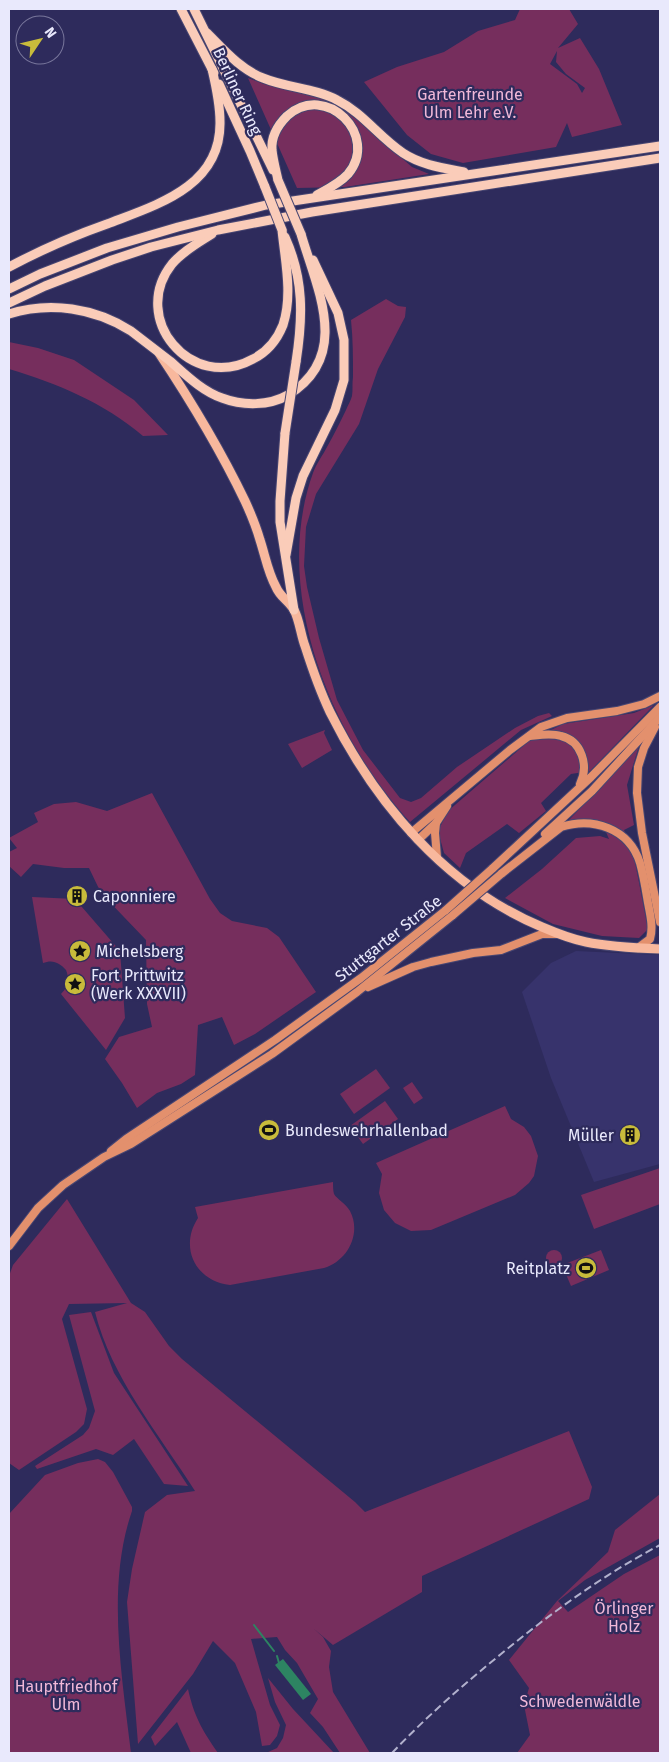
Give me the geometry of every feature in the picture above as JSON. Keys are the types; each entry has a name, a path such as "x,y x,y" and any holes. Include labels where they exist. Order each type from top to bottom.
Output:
{"highway":[{"name":"Berliner Ring","path":"181,9 212,69 250,151 282,230 288,254"},
{"name":"Berliner Ring","path":"194,9 278,180"},
{"path":"207,33 233,59 264,79 324,94 348,106 362,116 389,143 404,154 436,166 473,174"},
{"path":"9,267 72,237 153,207 187,188 198,179 215,151 219,137 219,108 212,69"},
{"path":"286,555 296,498 303,476 335,410 344,380 344,340 336,306 301,234 278,180 272,150 274,137 279,125 290,114 304,107 320,104 340,113 353,128 356,136 357,157 354,166 342,180 310,198"},
{"path":"9,290 40,274 107,248 266,205 660,146"},
{"path":"9,303 44,286 151,247 218,230 312,212 660,158"},
{"path":"218,230 176,260 165,276 160,289 158,303 159,315 169,340 177,349 197,363 208,367 234,367 259,356 269,348 277,337 283,325 286,310 288,254"},
{"path":"9,314 38,308 61,308 80,310 101,316 118,323 157,351 205,390 221,398 237,402 267,403 284,398 310,377 324,350 326,337 323,311 301,234"},
{"path":"288,254 297,269 302,308 301,331 284,433 280,502 280,522 294,610"}],"main road":[{"path":"157,351 211,434 244,500 260,538 276,588 294,610 316,678 343,737 375,788 415,836 489,900 522,919 584,942 612,947 660,949"},
{"path":"415,836 448,803 541,727 554,721 588,714 617,711 644,704 660,696"},
{"name":"Stuttgarter Straße","path":"9,1246 30,1218 68,1181 104,1157 126,1139 275,1040 345,990 446,910 591,777 660,707"},
{"path":"660,718 644,748 638,767 637,793 642,833 660,922"},
{"name":"Stuttgarter Straße","path":"104,1157 131,1144 272,1054 356,992 453,915 501,874 592,791 660,718"},
{"path":"528,736 551,734 570,739 577,746 585,767 584,777 579,787"},
{"path":"437,857 436,823 448,803"},
{"path":"501,874 561,827 585,822 599,824 615,830 634,850 644,880 652,929 650,939 638,948"},
{"path":"415,836 436,823"},
{"path":"356,992 431,962 474,953 501,950 542,934 560,934"}],"shaded area":[{"path":"576,951 660,955 660,1164 594,1182 551,1078 522,992 551,963"},
{"path":"283,1659 311,1694 303,1700 275,1665"}],"green space":[{"name":"Gartenfreunde Ulm Lehr e.V.","path":"520,9 569,9 578,24 558,48 580,38 599,69 622,125 572,137 567,123 556,147 463,163 431,154 407,135 364,82 397,67 444,52 478,31 515,20","holes":["557,51 556,62 566,74 585,88 582,93 577,84 550,64"]},
{"path":"248,78 264,84 327,99 359,121 412,167 429,174 345,187 297,188"},
{"path":"386,299 398,306 406,307 405,317 378,369 359,424 316,494 306,527 304,566 307,587 337,700 363,750 400,798 411,802 421,798 457,767 515,728 538,716 549,713 552,716 521,730 410,822 381,787 355,747 333,704 316,659 304,612 299,565 302,518 313,473 335,433 352,396 353,356 351,320"},
{"path":"9,342 38,348 74,360 134,400 168,435 143,436 112,413 79,395 9,369"},
{"path":"654,705 590,771 571,774 541,803 546,811 519,833 507,824 466,853 460,868 444,853 438,831 448,811 529,741 563,724 634,713"},
{"path":"325,730 324,733 332,750 302,768 288,744"},
{"path":"639,746 627,785 634,825 624,830 635,862 648,929 639,938 602,936 553,924 505,898 542,869 576,838 600,836 609,839 606,832 569,820"},
{"path":"152,793 210,899 220,913 232,921 267,928 279,937 316,992 255,1034 234,1045 222,1017 198,1025 195,1075 181,1084 157,1093 137,1108 105,1059 119,1037 152,1027 147,1004 146,940 101,893 89,868 64,868 33,864 21,877 9,866 9,852 17,848 9,838 38,822 34,813 54,804 76,802 107,811"},
{"path":"32,897 75,899 120,951 125,1018 106,1050 61,994 68,983 66,970 56,962 43,963"},
{"path":"376,1069 390,1088 354,1114 340,1094"},
{"path":"412,1082 423,1098 414,1104 403,1088"},
{"path":"385,1101 398,1119 363,1144 350,1126"},
{"path":"505,1106 511,1119 524,1127 531,1136 538,1156 534,1176 529,1183 515,1195 431,1230 411,1231 395,1223 384,1210 379,1193 382,1174 376,1163"},
{"path":"660,1168 660,1204 594,1229 581,1195"},
{"path":"333,1182 334,1194 350,1211 354,1229 350,1246 332,1264 324,1268 230,1285 218,1282 199,1270 191,1251 190,1240 192,1229 198,1218 195,1207"},
{"path":"67,1199 131,1303 145,1312 169,1346 182,1359 365,1512 569,1431 592,1487 589,1499 422,1576 422,1592 333,1645 313,1628 323,1637 331,1651 329,1667 333,1692 370,1753 340,1753 323,1727 310,1713 318,1699 297,1663 285,1650 277,1637 251,1639 270,1705 280,1725 277,1736 270,1745 262,1746 256,1712 235,1663 213,1641 193,1674 138,1744 127,1602 132,1569 145,1512 167,1495 195,1491 124,1382 102,1336 95,1312 127,1303 69,1304 62,1319 87,1409 84,1424 76,1432 19,1470 9,1463 9,1276 13,1265"},
{"path":"554,1250 560,1252 562,1258 560,1264 554,1266 548,1264 546,1258 548,1252"},
{"name":"Reitplatz","path":"601,1250 609,1270 571,1286 562,1265"},
{"path":"91,1312 114,1373 188,1486 164,1484 134,1439 113,1455 96,1449 37,1469 35,1466 83,1435 89,1428 95,1411 69,1315"},
{"name":"Hauptfriedhof Ulm","path":"98,1459 105,1462 113,1472 132,1507 124,1540 118,1600 118,1631 131,1753 9,1753 9,1514 45,1475 78,1463"},
{"name":"Schwedenwäldle","path":"660,1494 660,1538 585,1580 558,1601 568,1612 624,1574 660,1555 660,1753 517,1753 530,1735 524,1705 529,1688 509,1660 557,1601 608,1552 615,1530"},
{"path":"268,1678 293,1709 334,1753 266,1753 277,1748 283,1738 286,1725 275,1702"},
{"path":"188,1689 199,1722 218,1753 191,1753 177,1722 155,1746 151,1737"}],"waterway":[{"path":"254,1625 274,1651"},
{"path":"277,1656 279,1663"}],"railway":[{"path":"392,1753 459,1689 539,1624 578,1595 660,1545"}],"place":[{"name":"Caponniere","path":"77,896"},
{"name":"Michelsberg","path":"80,951"},
{"name":"Fort Prittwitz (Werk XXXVII)","path":"75,984"},
{"name":"Bundeswehrhallenbad","path":"269,1130"},
{"name":"Müller","path":"630,1135"},
{"name":"Reitplatz","path":"586,1268"}],"park label":[{"name":"Örlinger Holz","path":"624,1617"}]}
